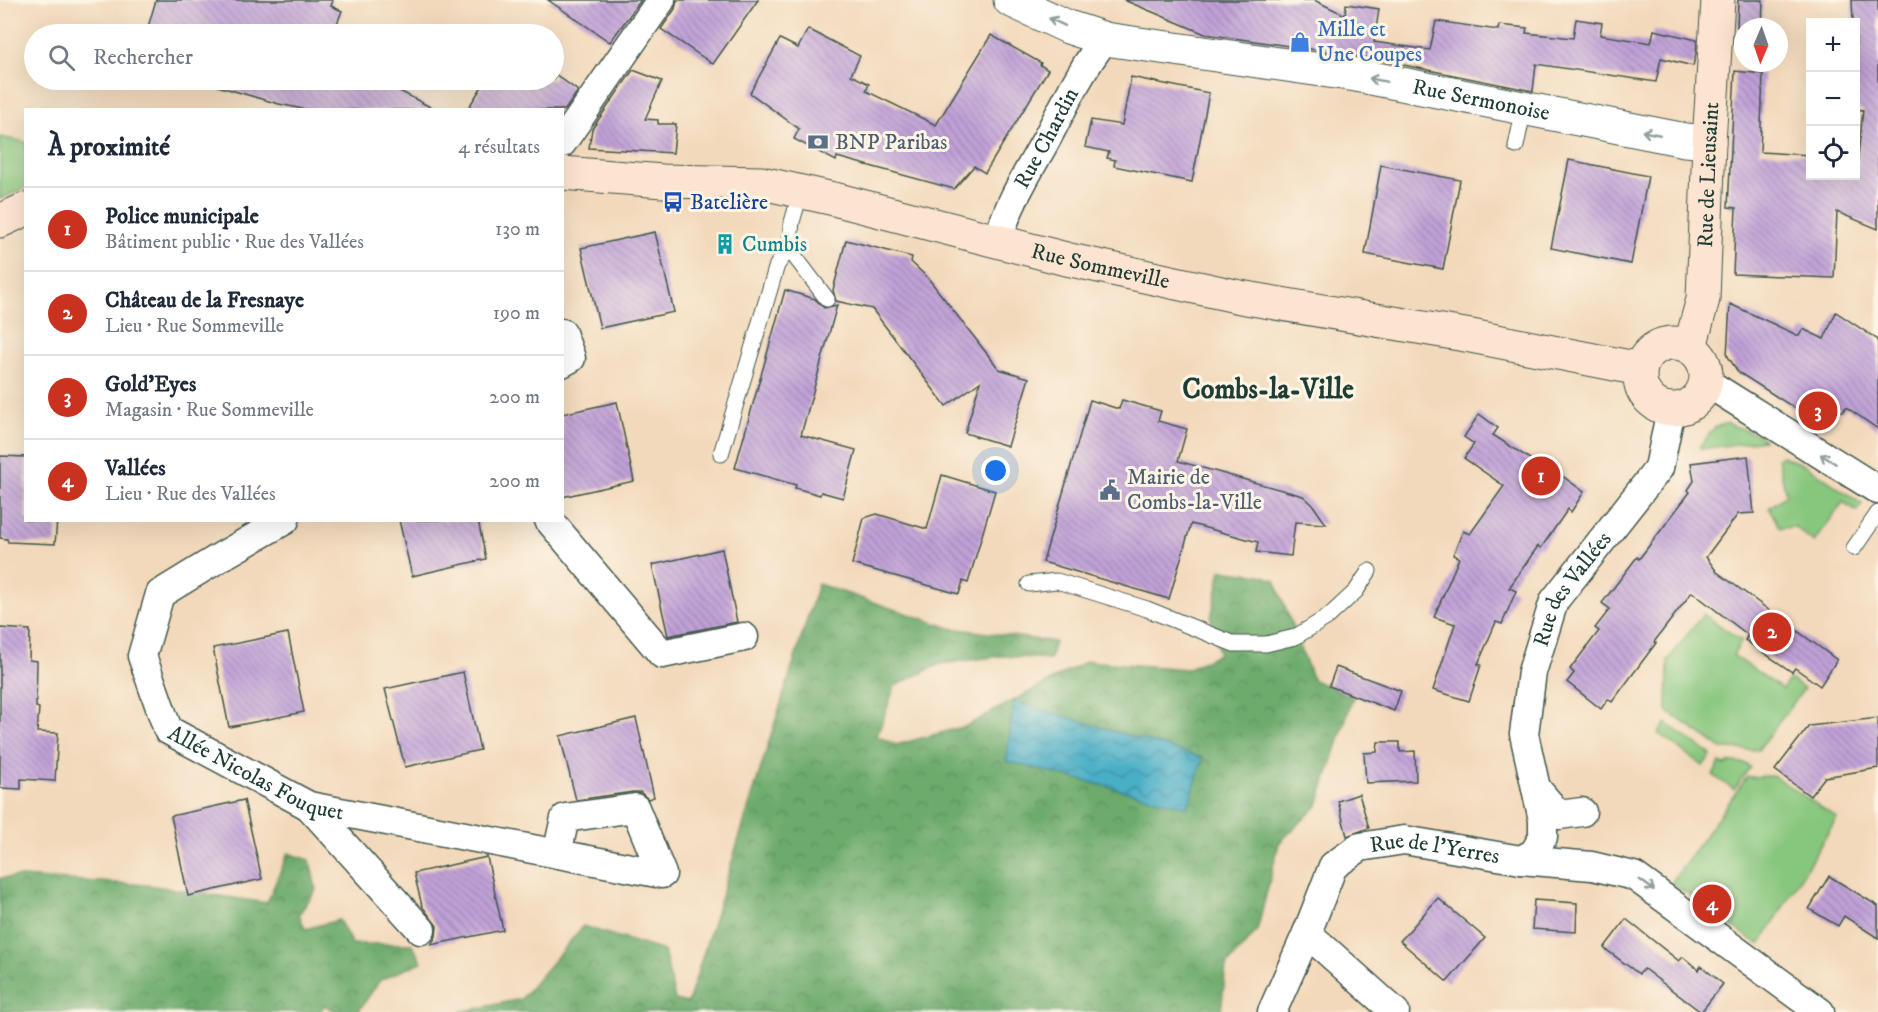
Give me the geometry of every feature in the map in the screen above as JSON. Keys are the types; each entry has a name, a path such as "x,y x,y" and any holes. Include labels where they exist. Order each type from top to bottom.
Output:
{"main road":[{"name":"Rue de Lieusaint","path":"1690,347 1703,299 1709,142 1718,0"},
{"name":"Rue Sommeville","path":"564,173 663,181 762,183 1066,259 1240,297 1482,338 1640,369"},
{"path":"0,221 24,210"},
{"path":"1669,343 1690,347 1703,362 1706,382 1702,392 1689,405 1671,409 1659,406 1643,391 1640,369 1644,359 1659,345 1669,343"}],"street":[{"path":"564,140 662,0"},
{"name":"Rue Sermonoise","path":"1010,0 1068,27 1105,39 1356,75 1685,140 1709,142"},
{"name":"Rue Chardin","path":"998,241 1003,221 1023,182 1090,58 1105,39"},
{"path":"564,339 571,358 564,362"},
{"path":"1706,382 1878,490"},
{"name":"Rue des Vallées","path":"1521,860 1534,853 1543,837 1543,820 1524,734 1532,672 1554,601 1659,468 1671,409"},
{"name":"Allée Nicolas Fouquet","path":"282,522 160,594 142,656 168,730 309,806 557,854"},
{"path":"551,522 662,654 744,637"},
{"path":"1534,787 1559,815 1582,812"},
{"path":"309,806 420,930"},
{"name":"Rue de l'Yerres","path":"1272,1012 1307,933 1333,866 1360,847 1404,840 1521,860 1592,866 1634,876 1820,1012"},
{"path":"1307,933 1395,1012"}],"lane":[{"path":"1516,146 1524,108"},
{"path":"721,454 777,265 789,249 792,222 801,191"},
{"path":"789,249 827,299"},
{"path":"1854,548 1878,513"},
{"path":"1029,584 1057,581 1147,609 1234,644 1266,644 1295,637 1328,617 1356,591 1369,571"}],"green space":[{"path":"0,137 24,142 24,188 0,199"},
{"path":"1727,423 1760,436 1764,440 1702,449 1699,447 1715,427"},
{"path":"1782,456 1805,465 1862,504 1857,511 1843,502 1814,542 1795,527 1780,528 1769,508 1786,495 1778,458"},
{"path":"1221,570 1261,575 1275,580 1313,680 1353,697 1318,805 1279,843 1257,931 1226,966 1221,1012 460,1012 521,999 583,926 664,951 675,1000 688,1003 818,584 951,628 1055,642 1050,659 1002,656 940,664 895,686 877,736 896,745 966,726 1087,661 1187,669 1219,654 1211,618"},
{"path":"1703,614 1742,641 1733,655 1782,689 1790,679 1804,689 1758,750 1722,749 1667,711 1668,660"},
{"path":"1666,723 1711,755 1703,766 1658,733"},
{"path":"1731,762 1744,763 1750,767 1734,790 1713,775 1720,763 1725,765"},
{"path":"1774,776 1837,818 1760,945 1719,917 1727,907 1704,891 1697,900 1671,883 1747,777"},
{"path":"288,853 310,860 316,890 299,914 305,929 339,920 352,944 412,944 422,962 380,980 358,1012 338,1012 323,1005 321,1012 0,1012 0,878 20,877 147,885 267,903"}],"water":[{"path":"1014,701 1203,758 1188,807 1006,761"}],"building":[{"path":"156,0 333,0 331,6 342,11 337,24 149,24"},
{"path":"548,0 641,0 610,42"},
{"path":"677,0 758,0 713,64 661,29 675,9"},
{"path":"1124,0 1314,0 1345,15 1346,4 1379,9 1374,42 1430,50 1436,21 1498,30 1499,25 1527,28 1526,33 1573,38 1576,19 1602,23 1600,35 1651,43 1654,30 1697,40 1696,53 1693,66 1661,58 1656,82 1536,64 1533,91 1359,56 1205,34"},
{"path":"1738,0 1763,0 1762,18 1737,18"},
{"path":"1852,0 1878,0 1878,229 1837,212 1834,278 1733,274 1736,208 1728,207 1735,72 1763,74 1760,152 1806,155 1806,180 1860,180 1863,110 1860,110 1860,18 1853,18"},
{"path":"808,29 860,56 851,75 869,84 866,91 936,125 991,35 1041,63 1040,65 1048,70 985,173 974,166 954,189 837,157 836,161 794,139 799,129 750,93 780,39 798,48"},
{"path":"633,70 662,81 645,119 658,120 658,124 676,124 673,153 589,148 592,129"},
{"path":"1131,77 1209,93 1192,182 1114,166 1115,160 1107,158 1109,152 1085,147 1091,120 1122,125"},
{"path":"564,81 578,91 565,110 564,108 468,108 480,90 564,90"},
{"path":"231,90 398,90 432,108 298,108"},
{"path":"1569,160 1648,176 1631,264 1551,248"},
{"path":"1381,165 1460,180 1443,269 1365,254"},
{"path":"655,232 674,312 600,328 581,248"},
{"path":"846,240 912,257 911,262 928,278 999,369 1029,378 1008,446 965,433 980,382 946,406 872,309 836,301 833,290"},
{"path":"785,290 815,299 824,308 837,305 801,435 856,450 843,498 821,492 820,495 795,488 796,485 735,468"},
{"path":"1730,304 1799,336 1803,329 1824,339 1836,312 1878,340 1878,429 1846,407 1843,412 1831,404 1818,423 1738,372 1727,355"},
{"name":"Mairie de Combs-la-Ville","path":"1090,400 1119,409 1122,400 1161,411 1158,421 1187,429 1178,461 1303,496 1312,504 1326,524 1295,522 1291,556 1256,552 1258,542 1191,524 1169,599 1043,562"},
{"path":"617,402 634,481 564,497 564,414"},
{"path":"1479,414 1498,428 1493,435 1544,468 1546,464 1584,492 1571,512 1568,509 1541,548 1538,546 1509,588 1516,591 1502,624 1496,622 1478,664 1481,665 1469,701 1433,690 1455,624 1434,617 1459,558 1453,555 1463,531 1470,534 1504,486 1464,458 1474,444 1464,437"},
{"path":"0,456 24,457 24,522 57,522 55,544 8,542 7,539 0,538"},
{"path":"1748,456 1754,513 1738,514 1706,557 1717,572 1837,660 1820,686 1795,668 1792,672 1745,640 1748,635 1692,592 1612,702 1608,699 1601,709 1567,682 1574,673 1570,669 1599,631 1595,628 1610,609 1602,603 1690,492 1688,490 1694,481 1691,463"},
{"path":"942,475 995,491 968,583 963,581 959,594 852,564 864,518 877,514 927,529"},
{"path":"399,522 478,522 486,559 412,576"},
{"path":"722,549 737,622 668,636 652,565"},
{"path":"0,628 30,630 29,660 37,661 36,707 39,708 37,732 58,733 55,781 21,779 21,789 0,788"},
{"path":"288,633 304,712 229,727 213,648"},
{"path":"1336,667 1401,691 1394,711 1329,686"},
{"path":"463,672 480,750 405,767 385,689"},
{"path":"636,718 654,797 648,799 640,792 633,792 576,800 560,736"},
{"path":"1878,718 1878,768 1825,777 1810,796 1775,770 1809,726"},
{"path":"1378,742 1400,742 1400,752 1415,751 1416,781 1366,783 1364,753 1377,752"},
{"path":"1359,794 1369,828 1347,836 1338,801"},
{"path":"244,800 262,879 188,896 171,816"},
{"path":"487,857 503,930 431,945 436,936 437,926 422,906 414,873"},
{"path":"1829,876 1878,906 1878,938 1844,916 1838,926 1809,909"},
{"path":"1438,898 1485,938 1447,982 1400,941"},
{"path":"1534,900 1577,903 1576,932 1532,929"},
{"path":"1626,919 1679,961 1683,957 1699,970 1701,966 1723,984 1701,1012 1644,969 1639,974 1604,948"}],"place":[{"name":"Mille et Une Coupes","path":"1300,42"},
{"name":"BNP Paribas","path":"818,142"},
{"name":"Batelière","path":"673,202"},
{"name":"Cumbis","path":"725,244"},
{"name":"Gold'Eyes","path":"1818,411"},
{"name":"Police municipale","path":"1541,476"},
{"name":"Mairie de Combs-la-Ville","path":"1110,490"},
{"name":"Château de la Fresnaye","path":"1772,632"},
{"name":"Vallées","path":"1712,904"}],"district":[{"name":"Combs-la-Ville","path":"1268,389"}]}
